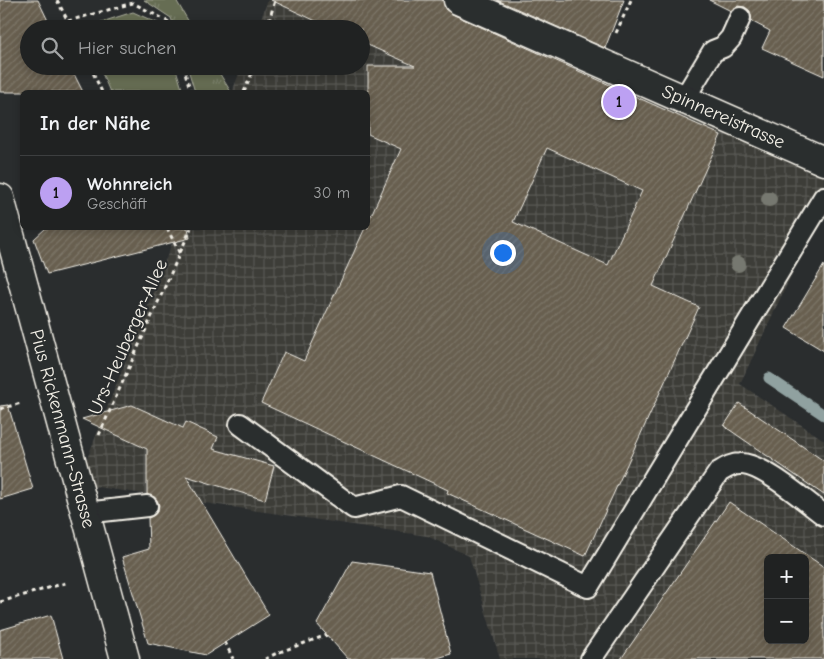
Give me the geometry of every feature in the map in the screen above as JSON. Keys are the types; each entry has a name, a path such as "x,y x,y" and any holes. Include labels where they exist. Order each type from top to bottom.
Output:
{"street":[{"name":"Spinnereistrasse","path":"458,0 824,161"},
{"name":"Pius Rickenmann-Strasse","path":"0,198 124,659"}],"lane":[{"path":"684,99 712,51 724,47 731,38 740,18"},
{"path":"240,424 354,508 401,496 588,587 824,197"},
{"path":"591,659 719,472 729,466 741,464 754,466 766,472 824,515"},
{"path":"85,513 147,506"}],"path":[{"path":"57,0 67,20"},
{"path":"269,20 275,0"},
{"path":"72,20 133,3 165,20"},
{"path":"94,75 101,90"},
{"path":"186,75 190,90"},
{"path":"245,90 252,75"},
{"path":"168,230 180,255"},
{"name":"Urs-Heuberger-Allee","path":"77,484 190,230"},
{"path":"0,602 102,572"},
{"path":"266,659 277,653 327,635"},
{"path":"225,642 233,659"}],"shaded area":[{"path":"268,0 458,0 824,161 824,206 740,384 824,440 824,659 500,659 469,556 427,536 77,484 177,230 370,230 370,90 233,90 239,75 370,75 370,20 260,20"}],"green space":[{"path":"144,0 176,0 188,20 172,20"},
{"path":"133,12 151,20 108,20"},
{"path":"103,75 178,75 182,90 109,90"},
{"path":"190,75 221,75 230,90 194,90"}],"building":[{"path":"0,0 38,0 48,20 20,20 20,75 74,75 82,90 20,90 20,92 0,92"},
{"path":"271,0 443,0 445,9 452,14 721,135 653,286 699,307 585,556 447,493 448,490 261,403 284,352 304,361 364,230 370,230 370,218 401,149 370,135 368,75 370,75 370,66 415,66 370,46 370,20 314,20","holes":["547,148 642,191 608,265 513,222"]},
{"path":"497,0 624,0 605,48"},
{"path":"709,0 824,0 824,76 762,48 770,31 751,21 750,11 745,7 738,6 731,11"},
{"path":"44,230 188,230 190,238 47,274 34,239"},
{"path":"824,265 824,351 786,328"},
{"path":"739,403 824,461 824,495 724,426"},
{"path":"8,405 33,489 0,499 0,406"},
{"path":"132,405 183,428 186,422 218,437 213,449 274,466 265,500 186,476 269,615 206,655 148,643 122,557 149,549 148,518 154,515 159,505 156,499 147,494 147,449 82,419"},
{"path":"729,502 805,554 764,554 764,644 809,644 809,557 824,567 824,659 621,659"},
{"path":"352,561 430,572 451,654 434,659 348,659 317,624"},
{"path":"51,615 63,659 0,659 0,630"}],"waterway":[{"path":"769,378 824,415"}],"place":[{"name":"Wohnreich","path":"619,102"}]}
